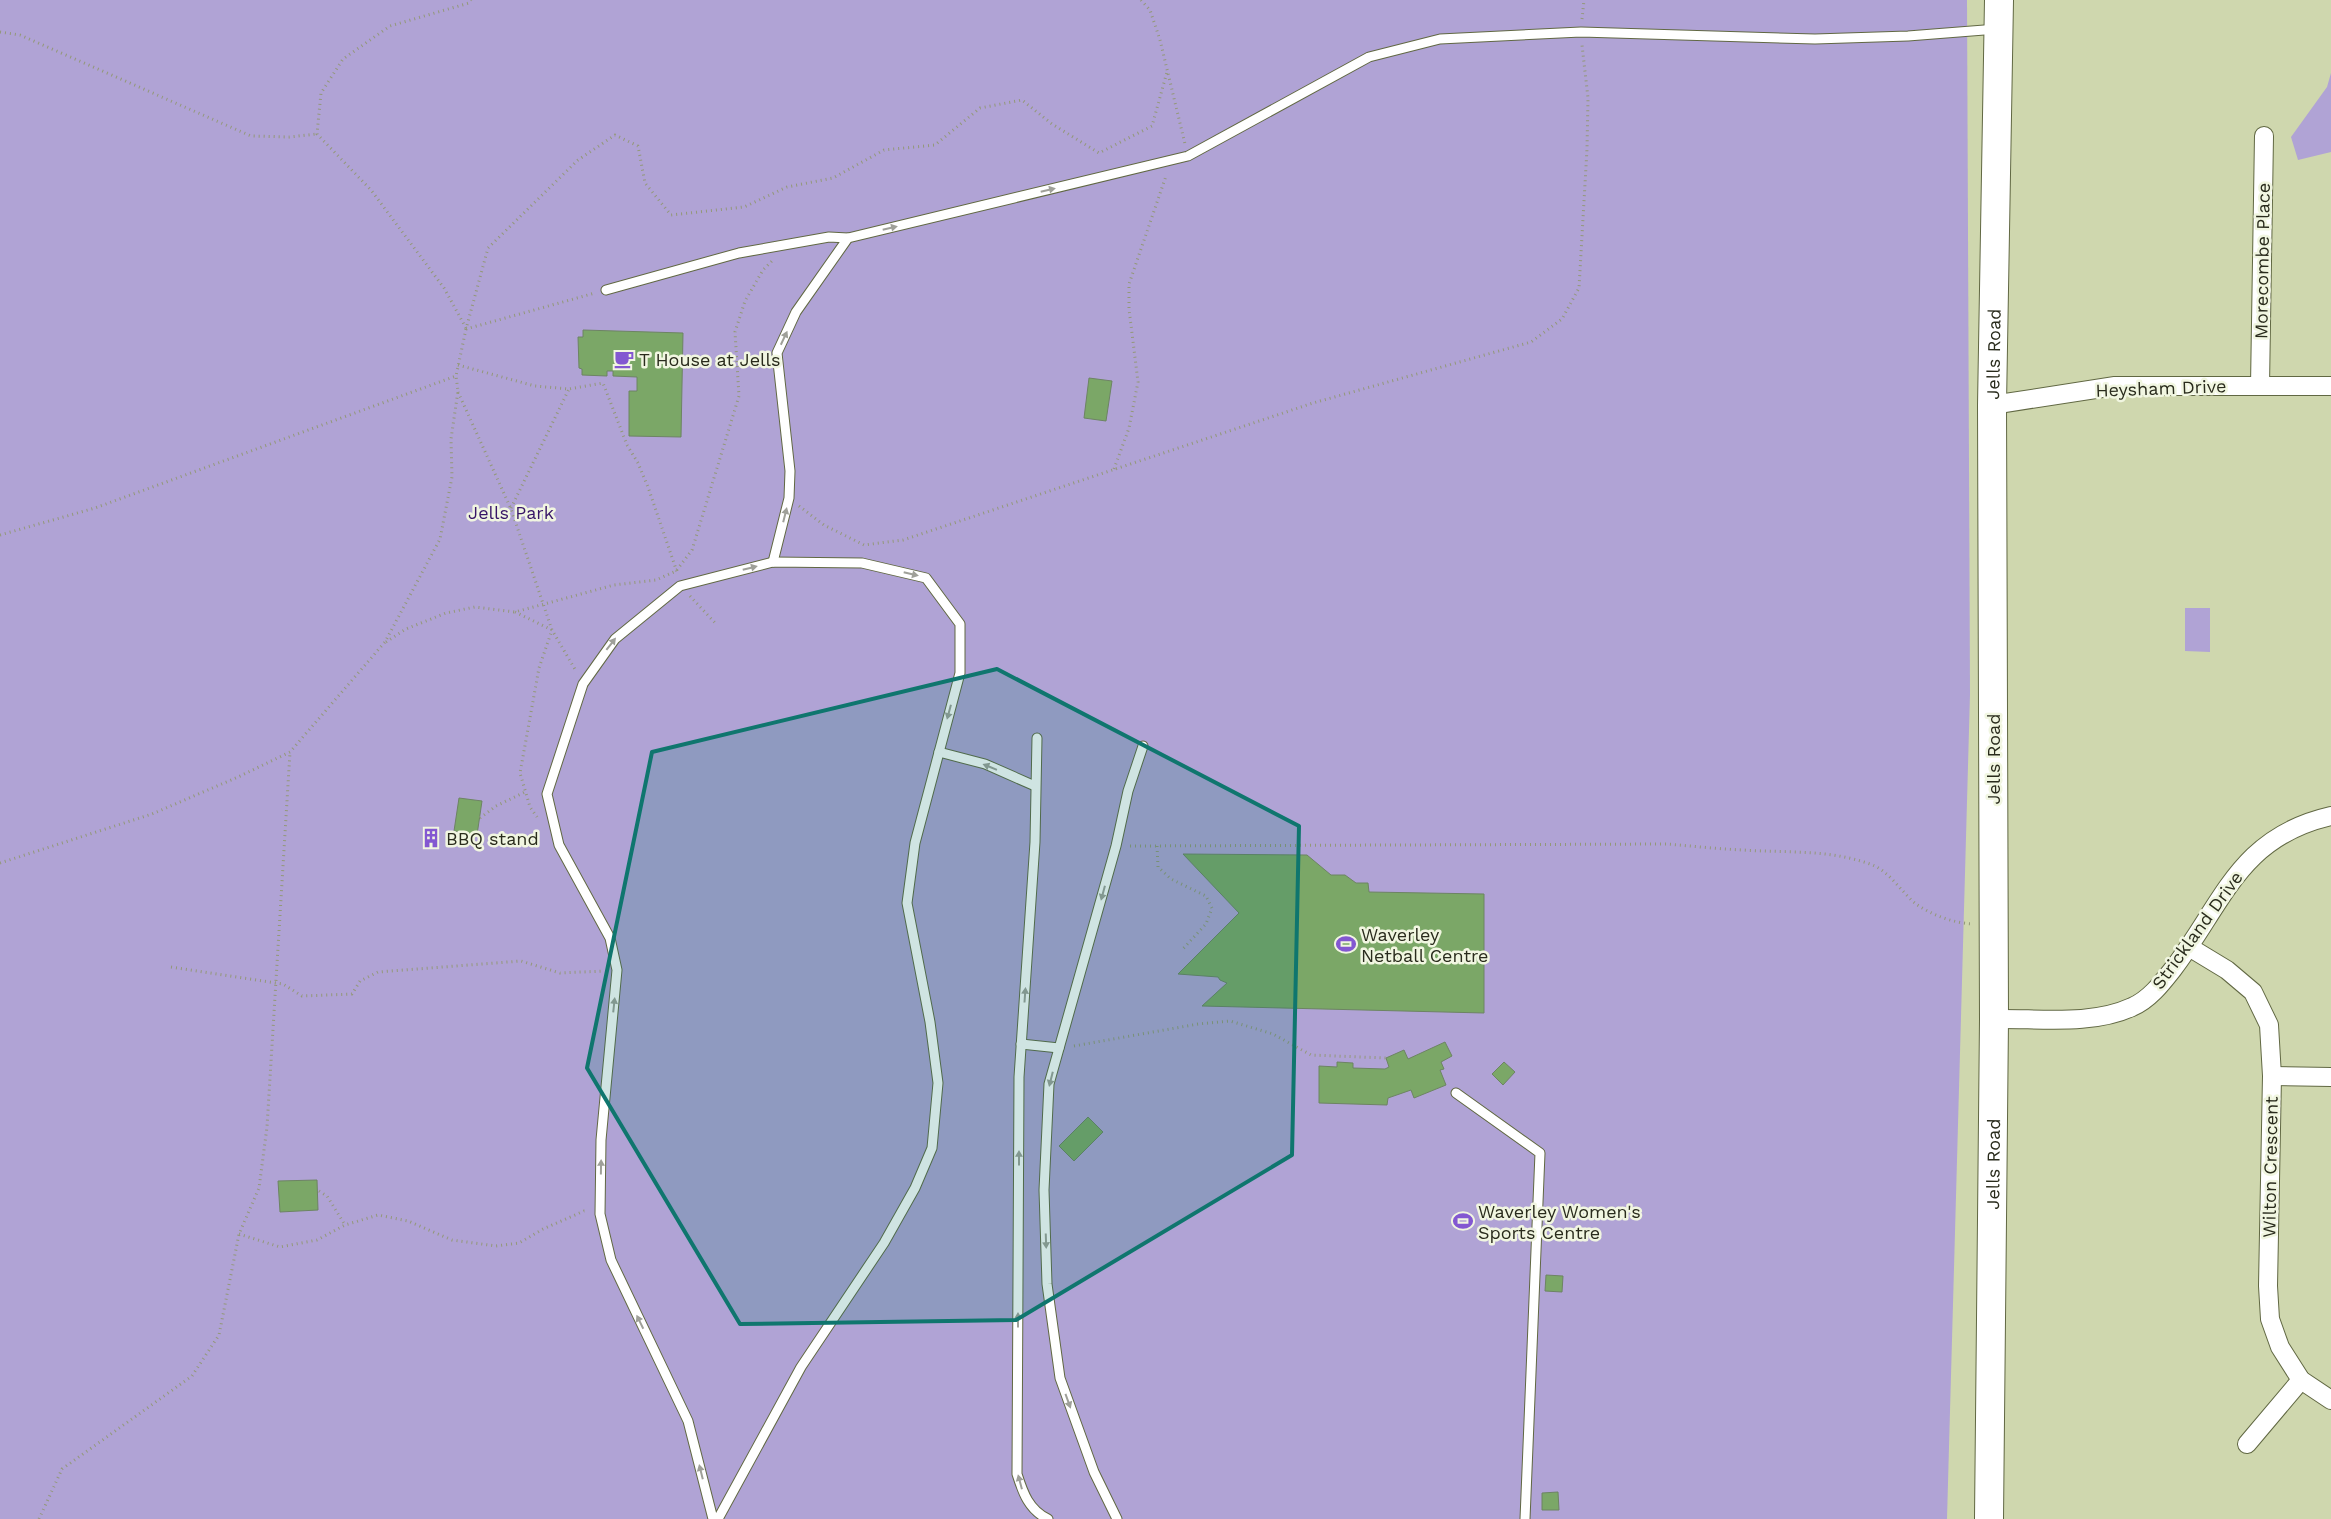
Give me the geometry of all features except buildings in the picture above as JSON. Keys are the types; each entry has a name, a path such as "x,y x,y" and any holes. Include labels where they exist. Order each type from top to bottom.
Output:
{"main road":[{"name":"Jells Road","path":"1989,1519 1994,1019 1992,405 1999,0"}],"street":[{"name":"Morecombe Place","path":"2260,386 2264,136"},
{"name":"Heysham Drive","path":"1992,405 2115,386 2331,386"},
{"name":"Strickland Drive","path":"1994,1019 2108,1016 2134,1007 2158,988 2189,947 2238,870 2260,849 2283,834 2310,821 2331,816"},
{"name":"Wilton Crescent","path":"2189,947 2227,970 2253,992 2268,1025 2272,1076 2268,1286 2270,1319 2280,1348 2301,1380 2331,1400"},
{"path":"2272,1076 2331,1077"},
{"path":"2248,1444 2301,1380"}],"lane":[{"path":"606,290 739,253 829,237 848,238 1188,156 1369,57 1440,39 1581,32 1815,39 1908,36 1999,28"},
{"path":"774,562 789,498 790,471 777,353 796,312 848,238"},
{"path":"713,1519 688,1421 611,1260 600,1214 601,1140 618,970 610,938 559,845 547,794 583,684 614,639 680,586 774,562 862,564 926,578 960,624 960,673 915,843 907,903 930,1022 938,1083 932,1148 915,1188 884,1243 800,1367 718,1519"},
{"path":"1037,738 1035,842 1019,1077 1017,1474 1024,1498 1041,1516 1048,1519"},
{"path":"1117,1519 1094,1472 1060,1378 1047,1284 1044,1190 1049,1084 1116,846 1128,791 1143,746"},
{"path":"939,752 986,764 1035,786"},
{"path":"1021,1044 1059,1048"},
{"path":"1456,1093 1540,1153 1525,1519"}],"path":[{"path":"466,329 444,288 371,190 317,134 321,93 343,59 390,26 469,3 471,0"},
{"path":"1141,0 1150,10 1188,156"},
{"path":"789,498 824,525 864,545 903,540 1313,403 1531,342 1562,319 1580,288 1588,141 1588,98 1581,32 1584,0"},
{"path":"0,32 20,35 251,136 288,137 317,134"},
{"path":"0,863 152,814 290,752 385,642 440,539 452,477 451,440 458,392 456,376 466,329 488,248 578,160 615,135 638,146 645,183 671,215 744,207 786,187 833,178 884,150 936,145 980,108 1022,100 1052,124 1099,153 1152,126 1167,72"},
{"path":"1114,470 1129,428 1138,382 1129,309 1129,284 1171,161"},
{"path":"515,612 614,585 656,580 676,571 692,550 739,396 735,332 745,300 763,270 788,244"},
{"path":"466,329 606,290"},
{"path":"458,365 535,386 569,389 603,383 627,445 648,487 680,586 717,625"},
{"path":"0,535 95,508 456,376"},
{"path":"511,509 569,389"},
{"path":"458,392 511,509 552,630 583,684"},
{"path":"385,642 406,628 446,613 475,607 515,612 552,630"},
{"path":"552,630 539,668 520,773 530,807 559,845"},
{"path":"39,1519 62,1469 192,1376 219,1334 239,1234 260,1188 267,1127 277,985 282,853 290,752"},
{"path":"480,818 496,806 525,792"},
{"path":"1116,846 1667,844 1744,851 1836,854 1873,865 1896,882 1916,903 1940,917 1962,923 1993,924"},
{"path":"1157,846 1158,866 1171,879 1206,896 1212,908 1206,924 1181,951"},
{"path":"171,967 277,985 283,984 302,996 352,994 360,981 378,972 521,961 560,972 618,970"},
{"path":"1059,1048 1198,1024 1230,1021 1273,1034 1311,1055 1386,1058"},
{"path":"319,1191 327,1196 345,1225"},
{"path":"239,1234 280,1247 317,1240 345,1225 378,1215 408,1221 452,1240 496,1246 519,1243 584,1211 600,1214"}],"highlighted area":[{"path":"997,669 1299,826 1292,1155 1016,1320 740,1324 587,1068 652,752"}],"green space":[{"name":"Jells Park","path":"0,0 1967,0 1970,694 1947,1519 0,1519"},
{"path":"2331,73 2331,152 2298,160 2291,137 2327,87"},
{"path":"2185,608 2210,608 2210,652 2185,651"}],"place":[{"name":"T House at Jells","path":"624,359"},
{"name":"BBQ stand","path":"431,838"},
{"name":"Waverley Netball Centre","path":"1346,944"},
{"name":"Waverley Women's Sports Centre","path":"1463,1221"}]}
